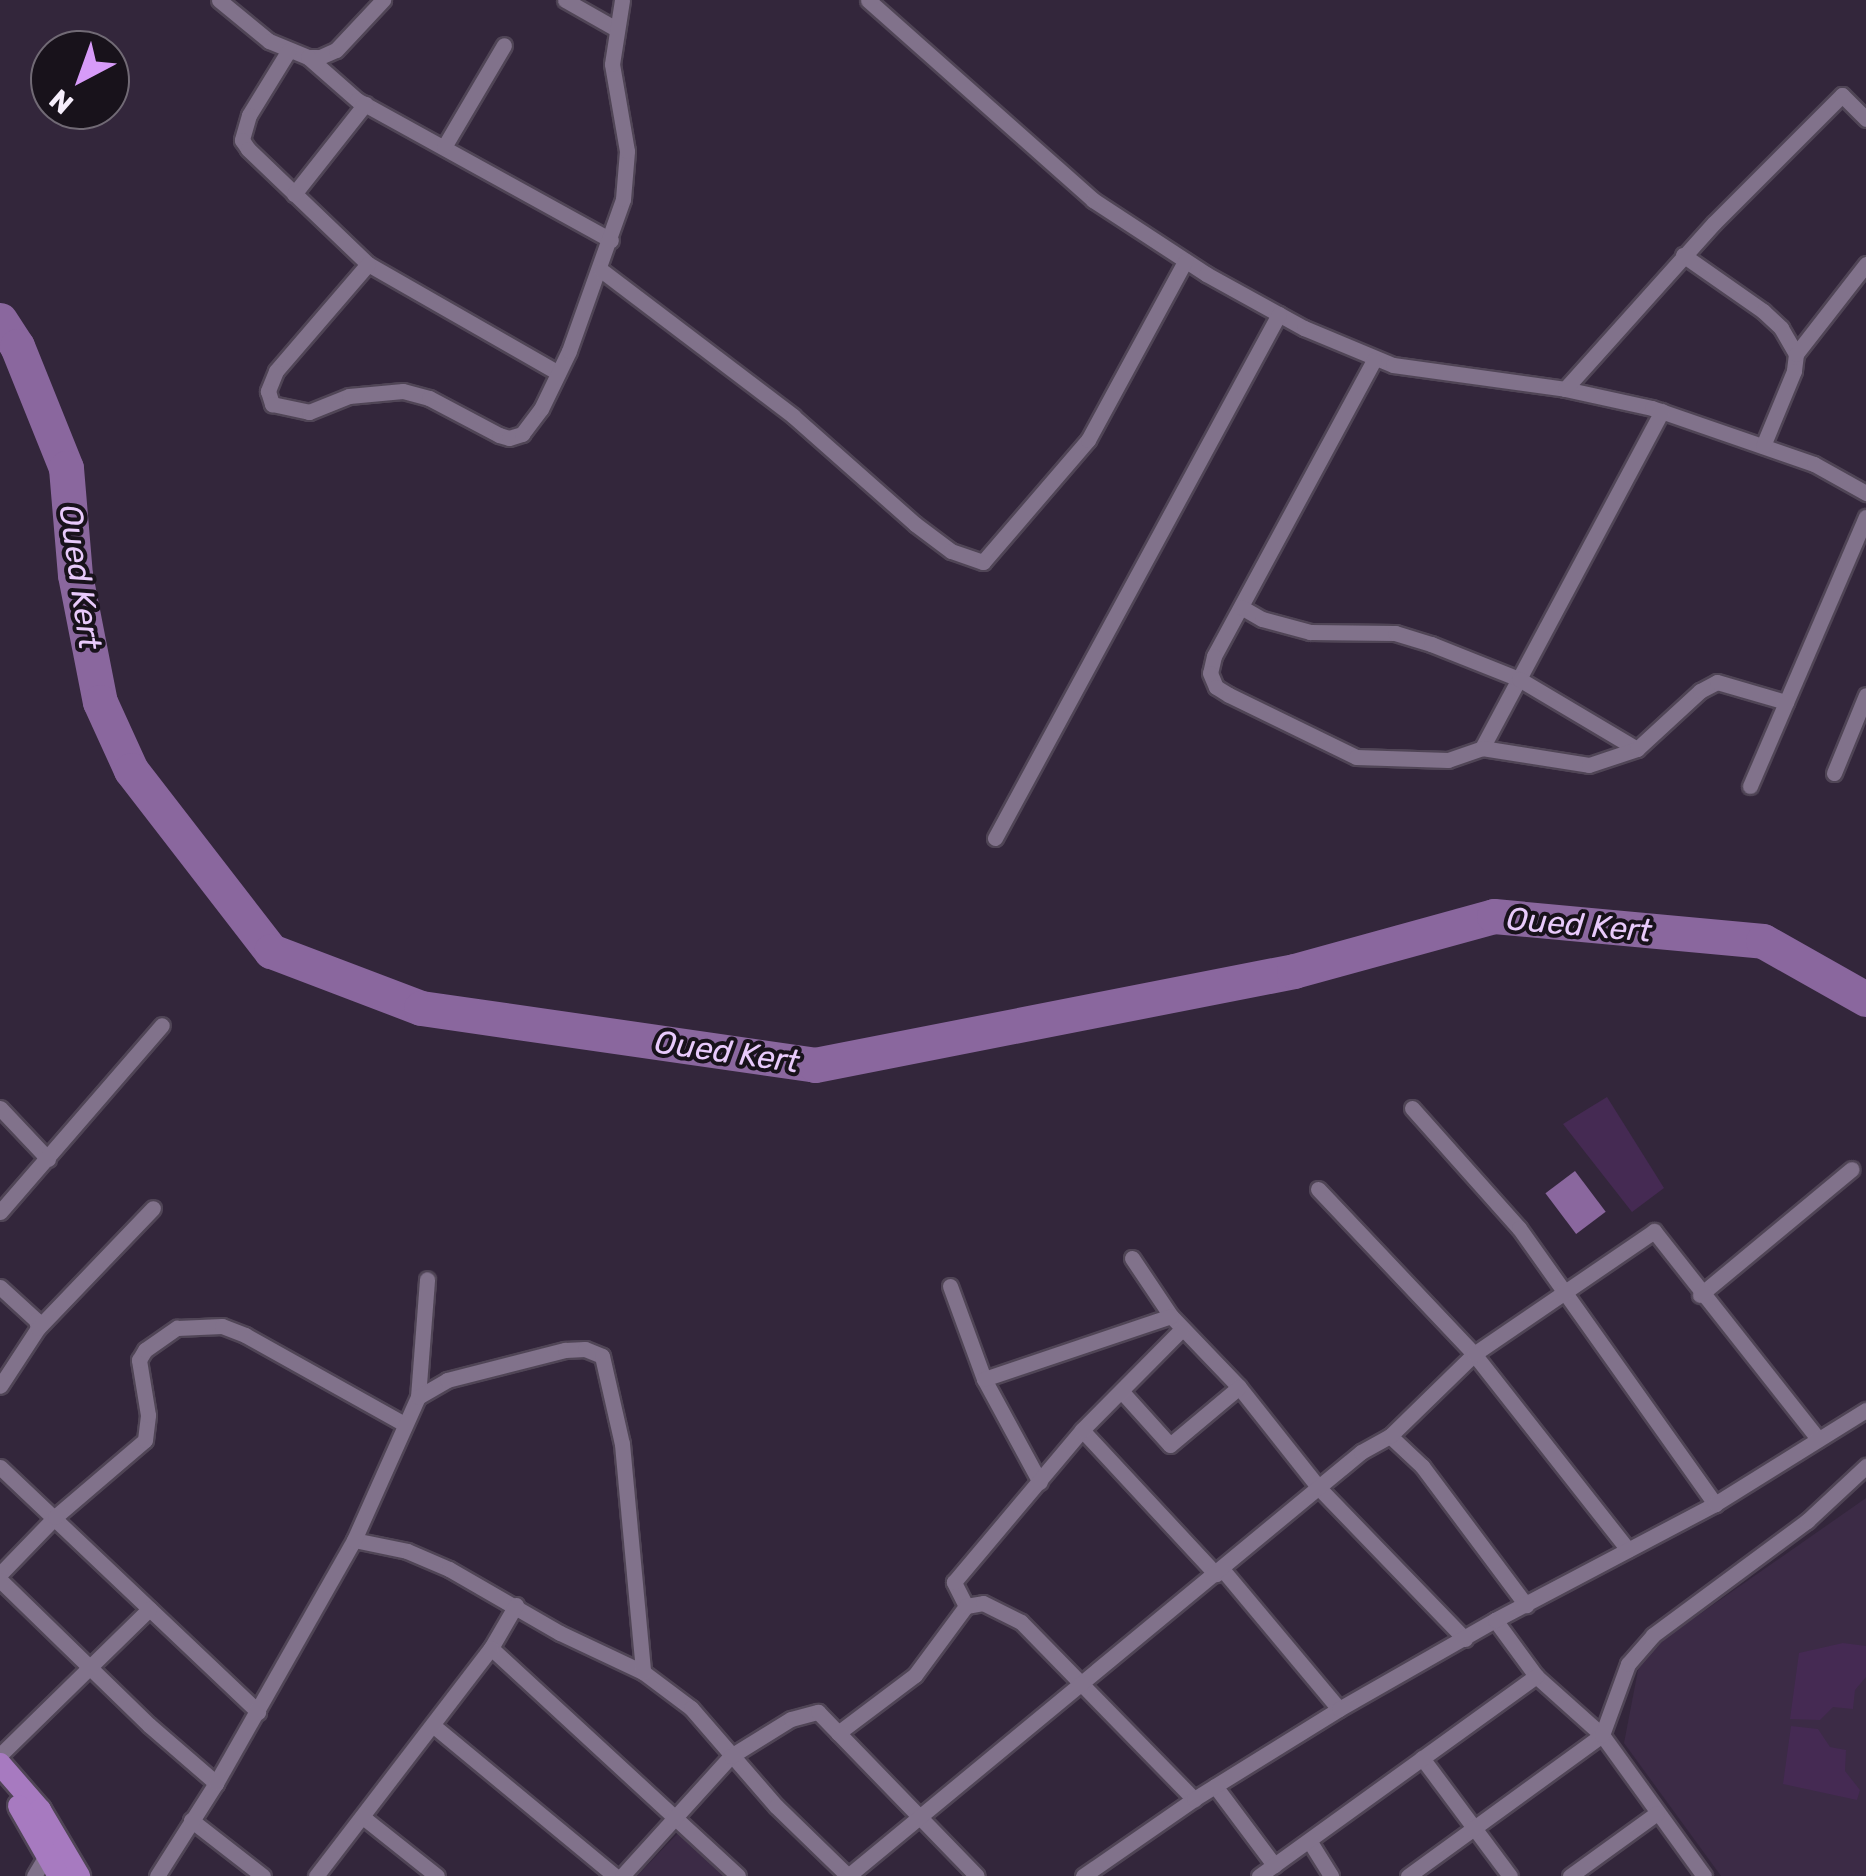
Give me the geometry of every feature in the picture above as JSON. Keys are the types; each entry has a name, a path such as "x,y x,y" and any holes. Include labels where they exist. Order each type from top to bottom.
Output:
{"main road":[{"path":"0,1764 28,1794 53,1846 59,1876"},
{"path":"0,1784 79,1876"}],"street":[{"path":"220,0 248,26 308,57 339,88 364,104 611,240"},
{"path":"308,57 336,50 383,0"},
{"path":"565,0 616,29"},
{"path":"368,264 276,370 268,391 272,404 309,412 349,396 403,391 429,398 509,438 522,434 558,373 600,270 627,176 627,151 613,86 622,0"},
{"path":"868,0 1093,200 1185,261 1279,314 1374,360 1565,388 1662,411 1834,473 1866,493"},
{"path":"444,147 504,45"},
{"path":"289,50 256,98 242,140 368,264 558,373"},
{"path":"1565,388 1683,255 1842,95 1866,119"},
{"path":"294,194 364,104"},
{"path":"1683,255 1762,311 1781,328 1796,354"},
{"path":"600,270 793,416 951,552 982,562 1088,440 1185,261"},
{"path":"1763,446 1794,371 1796,354 1866,264"},
{"path":"995,838 1279,314"},
{"path":"1374,360 1241,607 1210,673 1216,687 1356,757 1448,760 1482,748 1590,765 1637,749 1700,691 1716,682 1786,702"},
{"path":"1482,748 1662,411"},
{"path":"1750,786 1866,517"},
{"path":"1241,607 1262,619 1310,632 1395,633 1519,680 1637,749"},
{"path":"1834,773 1866,696"},
{"path":"0,1212 162,1024"},
{"path":"0,1108 48,1160"},
{"path":"1412,1108 1508,1214 1715,1504"},
{"path":"1700,1295 1852,1169"},
{"path":"1318,1189 1474,1354 1628,1550"},
{"path":"0,1386 38,1328 153,1208"},
{"path":"354,1540 407,1551 516,1605 560,1633 643,1672 692,1708 731,1756 848,1876 1361,1452 1390,1436 1474,1354 1654,1231 1700,1295 1818,1440"},
{"path":"1132,1258 1170,1316 1239,1386 1319,1488 1465,1639"},
{"path":"157,1876 216,1784 354,1540 418,1397 427,1279"},
{"path":"950,1286 984,1379 1040,1482"},
{"path":"0,1287 36,1320 38,1328"},
{"path":"984,1379 1170,1316"},
{"path":"216,1784 90,1669 0,1577 55,1518 145,1440 148,1415 139,1360 154,1342 177,1328 222,1326 245,1335 404,1424"},
{"path":"966,1606 954,1582 1082,1430 1124,1393 1182,1330"},
{"path":"418,1397 458,1376 510,1368 565,1350 585,1349 602,1356 622,1444 643,1672"},
{"path":"1124,1393 1170,1445 1239,1386"},
{"path":"1083,1876 1194,1799 1339,1708 1715,1504 1866,1410"},
{"path":"1082,1430 1220,1572 1339,1708"},
{"path":"1390,1436 1422,1466 1526,1605"},
{"path":"1408,1876 1602,1736 1628,1664 1653,1635 1808,1521 1866,1466"},
{"path":"0,1467 258,1712"},
{"path":"838,1732 915,1676 966,1606 983,1603 1006,1612 1194,1799"},
{"path":"316,1876 435,1727 516,1605"},
{"path":"0,1756 150,1610"},
{"path":"1495,1620 1536,1676 1602,1736 1704,1876"},
{"path":"491,1648 738,1876"},
{"path":"1259,1876 1536,1676"},
{"path":"435,1727 619,1876 731,1756 806,1714 826,1716 977,1876"},
{"path":"1422,1758 1510,1876"},
{"path":"1214,1786 1274,1865"},
{"path":"1570,1876 1657,1813"},
{"path":"364,1818 436,1876"},
{"path":"192,1820 263,1876"},
{"path":"1310,1842 1330,1876"},
{"path":"34,1876 53,1846"}],"shaded area":[{"path":"1607,1097 1664,1188 1632,1212 1563,1124"},
{"path":"1575,1171 1606,1212 1576,1234 1545,1193"},
{"path":"1866,1498 1866,1876 1721,1876 1624,1743 1639,1665 1667,1637"},
{"path":"1843,1643 1866,1646 1866,1677 1855,1690 1853,1709 1833,1707 1820,1720 1790,1719 1799,1653"},
{"path":"1791,1726 1818,1729 1830,1747 1846,1750 1845,1771 1860,1790 1857,1800 1783,1784"},
{"path":"679,1832 724,1876 637,1876"}],"waterway":[{"name":"Oued Kert","path":"0,320 17,346 66,468 75,575 100,702 131,770 271,951 421,1008 815,1065 1294,971 1494,916 1763,941 1866,999"}]}
